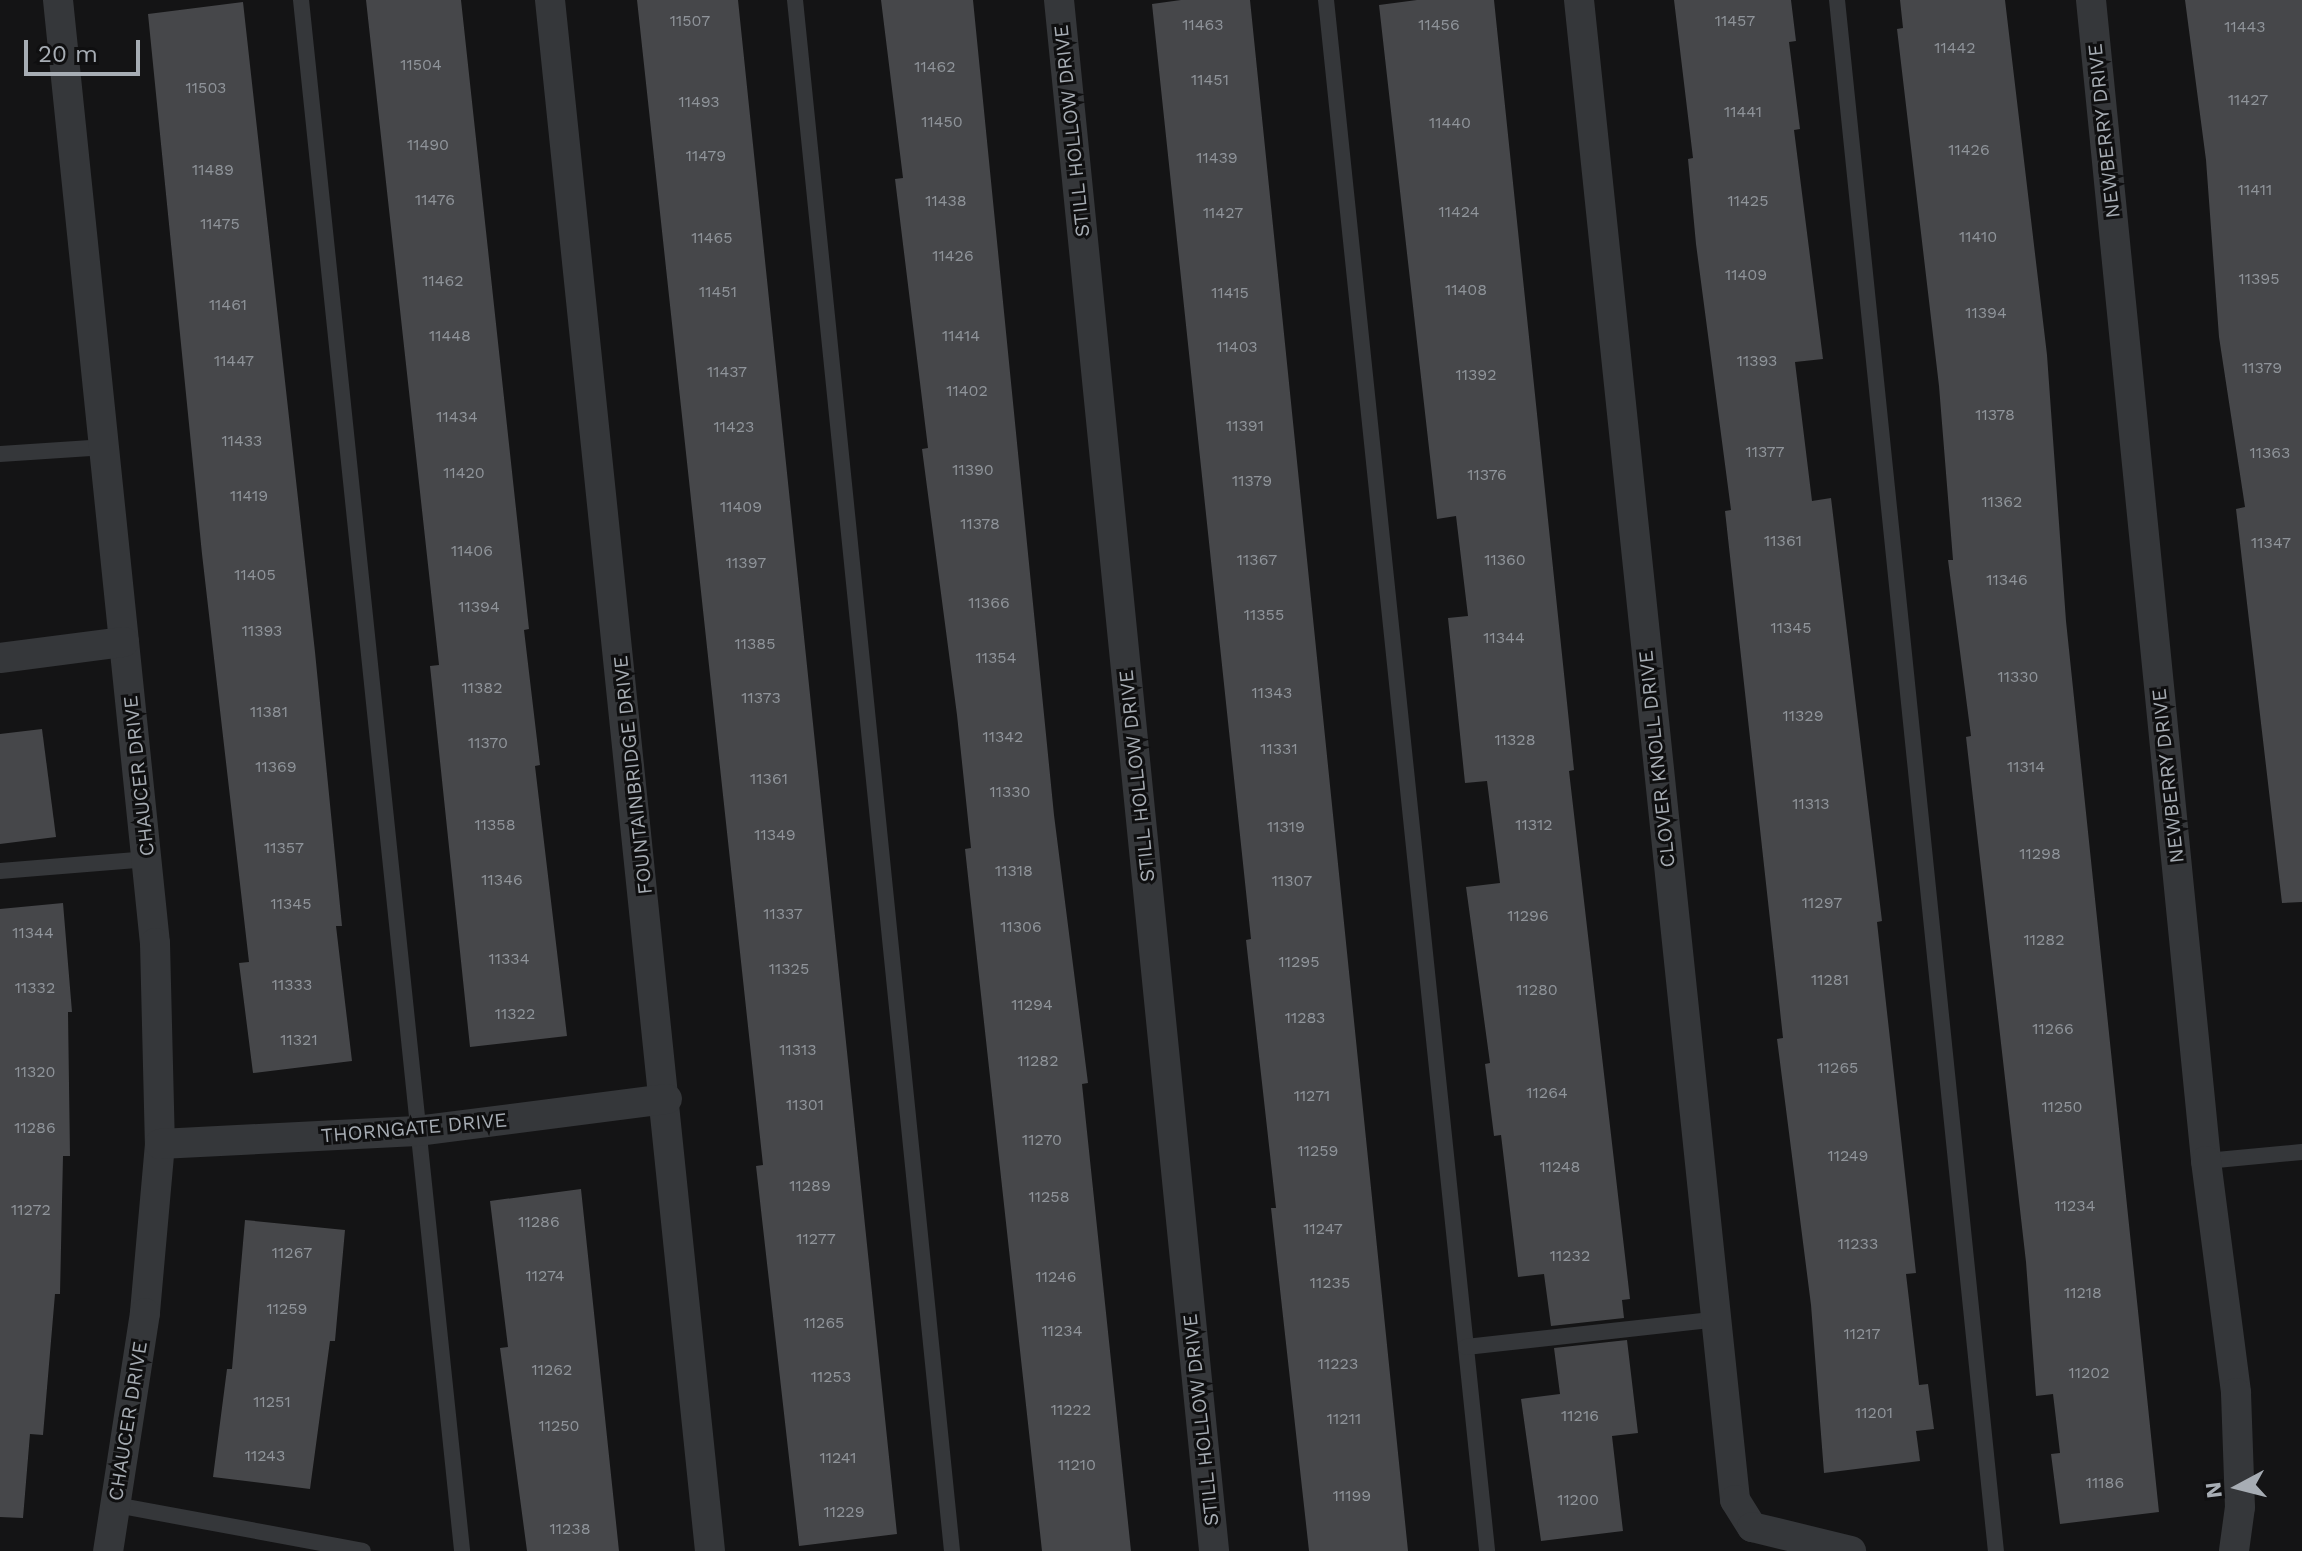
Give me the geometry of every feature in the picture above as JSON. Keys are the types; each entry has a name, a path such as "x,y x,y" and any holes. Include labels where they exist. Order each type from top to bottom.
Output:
{"street":[{"name":"CHAUCER DRIVE","path":"58,0 149,859 160,1144 145,1313 108,1551"},
{"name":"FOUNTAINBRIDGE DRIVE","path":"550,0 667,1099 710,1551"},
{"name":"STILL HOLLOW DRIVE","path":"1059,0 1214,1551"},
{"name":"CLOVER KNOLL DRIVE","path":"1579,0 1735,1500 1743,1517 1766,1533 1851,1551"},
{"name":"NEWBERRY DRIVE","path":"2091,0 2206,1161 2236,1393 2241,1494 2234,1551"},
{"path":"0,658 124,642"},
{"name":"THORNGATE DRIVE","path":"160,1144 417,1131 667,1099"}],"lane":[{"path":"301,0 462,1551"},
{"path":"795,0 952,1551"},
{"path":"1326,0 1487,1551"},
{"path":"1837,0 1996,1551"},
{"path":"0,454 106,447"},
{"path":"0,871 149,859"},
{"path":"2206,1161 2302,1152"},
{"path":"1466,1347 1718,1319"},
{"path":"116,1505 363,1551"}],"building":[{"path":"366,0 461,0 529,629 524,630 540,765 535,766 567,1036 470,1047 430,666 439,665"},
{"path":"637,0 738,0 897,1534 799,1546 756,1166 763,1165"},
{"path":"881,0 973,0 1054,815 1088,1083 1082,1084 1131,1551 1042,1551 965,849 971,848 957,715 922,449 928,448 895,179 903,178"},
{"path":"1181,0 1250,0 1408,1551 1309,1551 1271,1208 1276,1208 1246,940 1251,939 1152,4"},
{"path":"1417,0 1494,0 1574,770 1569,771 1630,1299 1622,1300 1624,1318 1551,1326 1544,1274 1518,1277 1501,1135 1494,1136 1485,1064 1490,1063 1466,887 1500,883 1487,781 1465,783 1448,618 1468,616 1456,516 1437,519 1379,5"},
{"path":"1674,0 1791,0 1796,41 1789,42 1800,129 1794,130 1823,359 1795,362 1812,501 1831,498 1882,921 1877,922 1916,1273 1906,1274 1919,1385 1928,1384 1934,1429 1916,1431 1920,1461 1824,1473 1811,1305 1777,1039 1783,1038 1725,511 1731,510 1696,244 1688,159 1693,158"},
{"path":"1900,0 2005,0 2047,355 2066,621 2159,1512 2060,1524 2051,1454 2060,1453 2053,1394 2036,1396 2026,1262 1966,737 1971,736 1948,560 1953,560 1939,386 1897,29 1903,28"},
{"path":"2185,0 2302,0 2302,902 2282,903 2236,509 2245,507 2219,337 2206,160"},
{"path":"243,2 315,652 342,926 336,926 352,1061 253,1073 239,963 249,962 202,554 148,14"},
{"path":"42,729 56,837 0,844 0,734"},
{"path":"63,903 72,1012 68,1012 70,1156 63,1156 60,1294 55,1294 43,1435 30,1434 23,1518 0,1517 0,909"},
{"path":"581,1189 619,1551 527,1551 500,1348 508,1347 490,1201"},
{"path":"245,1220 345,1230 335,1341 330,1341 310,1489 213,1477 227,1369 232,1369"},
{"path":"1627,1340 1638,1433 1612,1436 1623,1531 1541,1541 1521,1399 1560,1394 1554,1348"}]}
